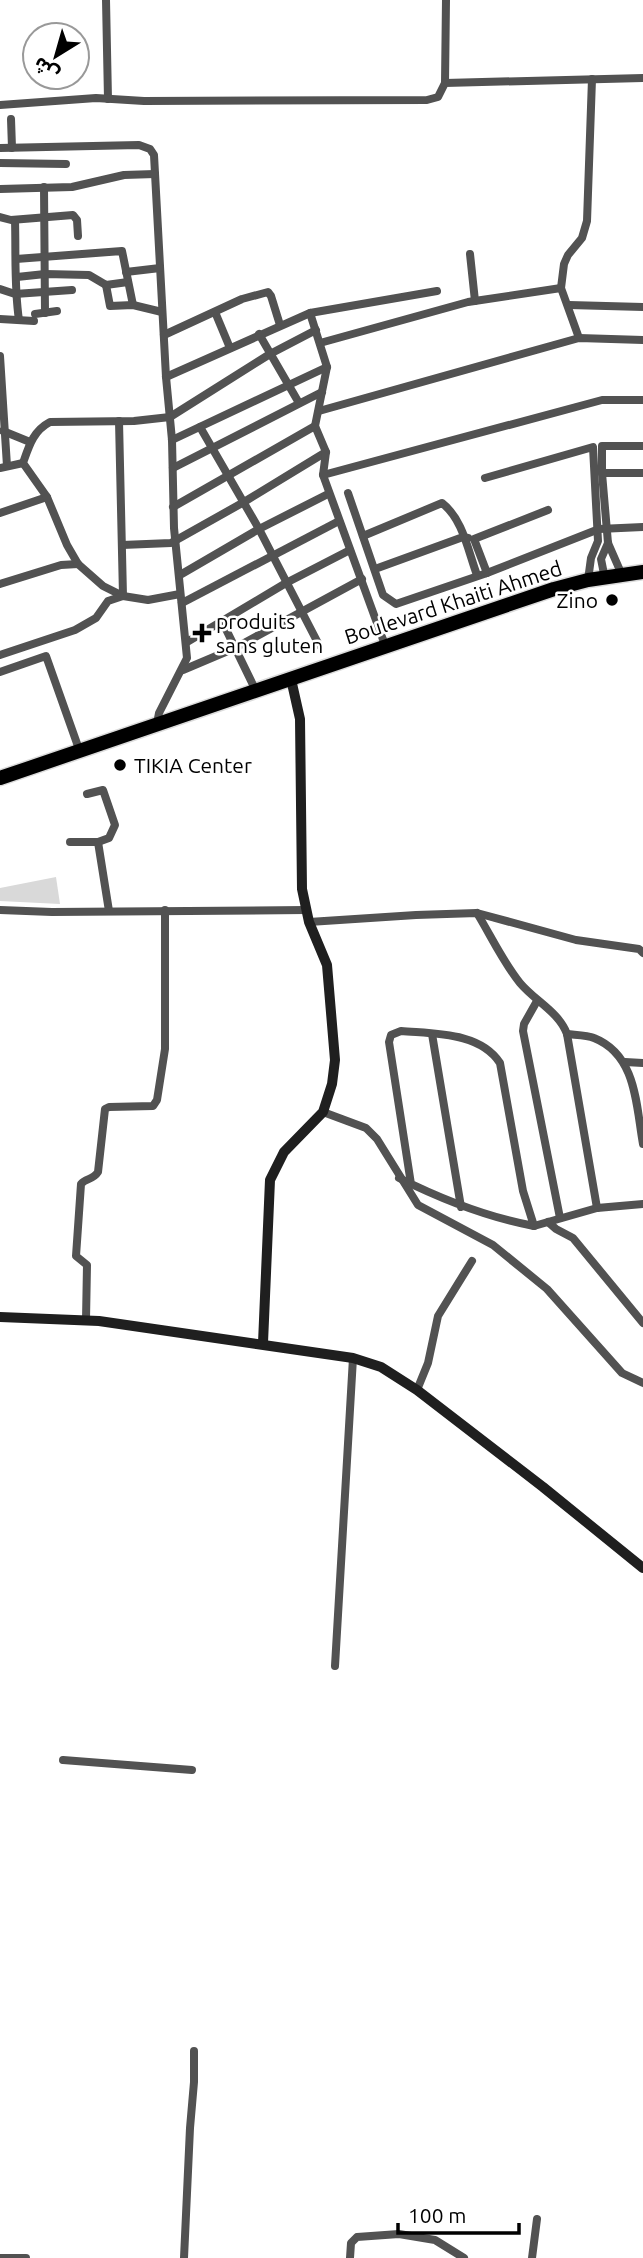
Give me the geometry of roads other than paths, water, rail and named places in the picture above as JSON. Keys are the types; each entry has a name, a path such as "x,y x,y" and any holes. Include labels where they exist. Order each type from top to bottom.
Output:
{"highway":[{"name":"Boulevard Khaiti Ahmed","path":"0,778 554,589 588,580 643,572"}],"main road":[{"path":"263,1343 270,1180 284,1152 323,1112 332,1084 335,1060 327,965 309,922 302,890 300,719 291,679"},
{"path":"0,1317 86,1320 263,1343 353,1358 381,1367 417,1390 543,1486 643,1568"}],"street":[{"path":"106,0 107,99"},
{"path":"0,105 107,99 427,100 438,97 445,83 446,0"},
{"path":"445,83 643,78"},
{"path":"579,338 561,288 564,264 582,238 587,221 592,79"},
{"path":"11,119 12,148"},
{"path":"0,148 143,146 150,149 154,155 172,440 175,540 187,642 187,658 183,670 159,713 156,724"},
{"path":"0,163 66,164"},
{"path":"0,189 72,187 124,175 156,174"},
{"path":"44,187 45,313"},
{"path":"0,218 15,220 73,215 77,220 78,236"},
{"path":"15,220 15,294 19,320"},
{"path":"16,259 122,251 133,305"},
{"path":"470,254 475,301"},
{"path":"126,272 160,268"},
{"path":"17,277 45,274 89,275 106,285 128,282"},
{"path":"106,285 110,306 133,305 162,312"},
{"path":"320,343 475,301 561,288"},
{"path":"0,289 15,294 72,290"},
{"path":"166,377 310,313 437,291"},
{"path":"164,335 242,299 268,292 280,325"},
{"path":"569,305 643,307"},
{"path":"0,319 19,320 57,311"},
{"path":"215,312 230,348"},
{"path":"310,313 327,367 315,426 326,452 323,475 328,495 385,645"},
{"path":"23,463 30,442 41,427 50,422 170,417 270,354 316,330"},
{"path":"259,334 299,403"},
{"path":"319,411 579,338 643,340"},
{"path":"0,356 3,467 23,463"},
{"path":"172,440 327,367"},
{"path":"173,468 322,392"},
{"path":"323,475 602,400 643,400"},
{"path":"120,421 123,596"},
{"path":"173,507 315,426"},
{"path":"200,427 259,529 319,645"},
{"path":"2,431 30,442"},
{"path":"605,579 601,559 602,446 643,446"},
{"path":"485,478 593,447 603,529"},
{"path":"122,545 171,543 326,452"},
{"path":"23,463 47,497 78,564 103,586 123,596 148,600 181,599 273,556 339,521"},
{"path":"602,473 643,473"},
{"path":"348,493 383,595 396,604 603,529 643,527"},
{"path":"180,575 259,529 328,495"},
{"path":"0,513 47,497"},
{"path":"363,536 442,503 452,510 482,574"},
{"path":"375,569 463,537 474,539 548,510"},
{"path":"474,539 482,574"},
{"path":"603,542 622,575"},
{"path":"588,580 591,558 603,542"},
{"path":"187,642 286,583 350,550"},
{"path":"0,584 61,565 78,564"},
{"path":"183,670 235,648 362,579"},
{"path":"0,646 2,656 75,630 96,618 108,601 123,596"},
{"path":"222,621 256,691"},
{"path":"0,672 46,656 80,752"},
{"path":"70,842 98,842 109,838 115,825 103,790 87,794"},
{"path":"98,842 109,911"},
{"path":"0,910 306,910"},
{"path":"86,1320 87,1265 76,1256 80,1184 91,1180 97,1172 105,1109 153,1106 157,1100 165,1049 165,910"},
{"path":"309,922 477,913 576,940 642,951"},
{"path":"477,913 519,982 562,1022 597,1208"},
{"path":"537,1001 523,1031 560,1218"},
{"path":"411,1184 389,1042 391,1035 396,1032 432,1034 472,1041 494,1054 499,1063 523,1191 534,1226"},
{"path":"432,1034 461,1206"},
{"path":"566,1034 594,1037 625,1062 631,1075 643,1144"},
{"path":"625,1062 643,1063"},
{"path":"323,1112 366,1128 377,1139 418,1205 493,1245 547,1289 622,1373 643,1383"},
{"path":"399,1178 461,1206 498,1219 534,1226 597,1208 643,1204"},
{"path":"548,1222 573,1238 643,1322"},
{"path":"417,1390 428,1363 438,1316 472,1261"},
{"path":"335,1666 353,1358"},
{"path":"63,1760 192,1770"},
{"path":"184,2258 194,2051"},
{"path":"533,2258 537,2219"},
{"path":"350,2258 351,2243 357,2236 399,2234 435,2240 464,2258"},
{"path":"0,2258 26,2258"}],"place":[{"name":"Zino","path":"612,600"},
{"name":"produits sans gluten","path":"202,633"},
{"name":"TIKIA Center","path":"120,765"}]}
